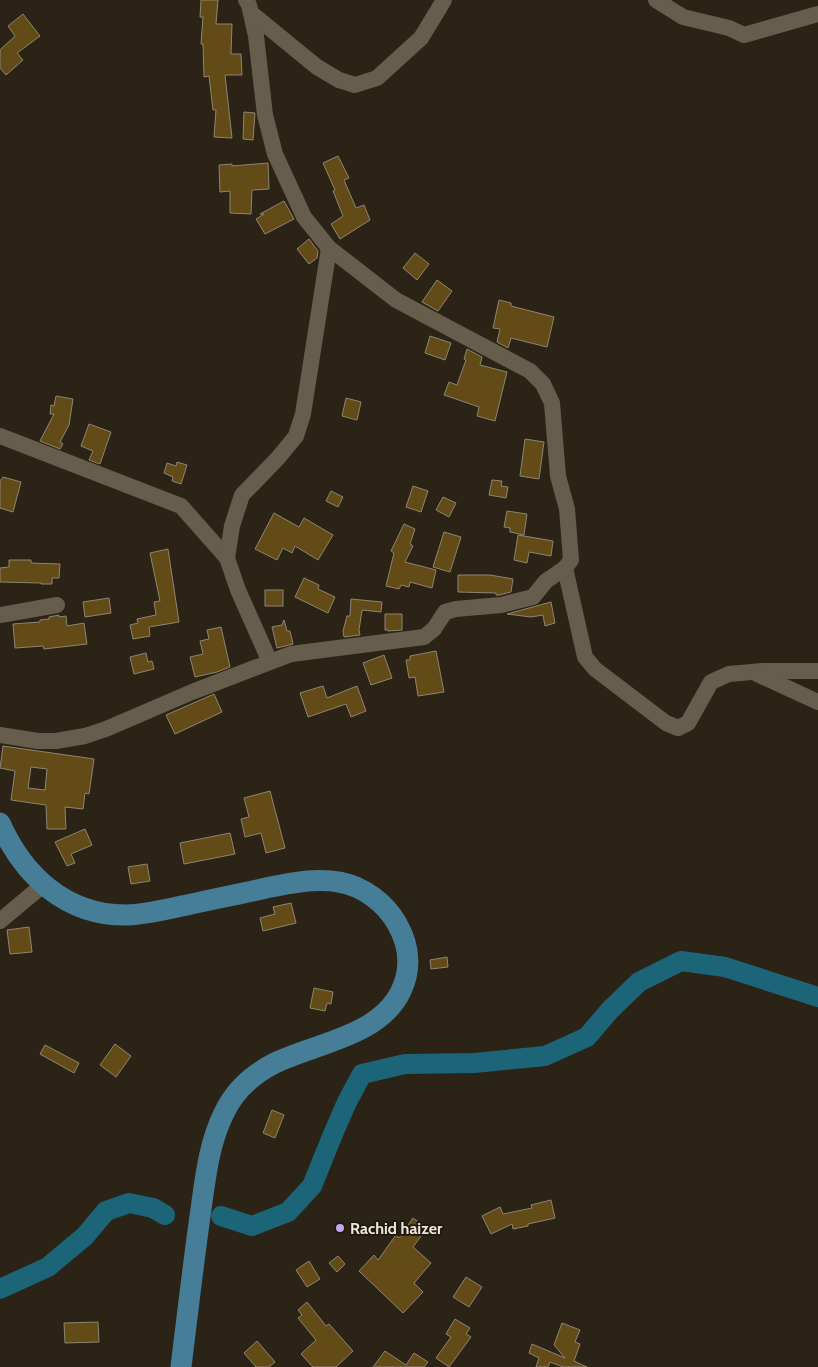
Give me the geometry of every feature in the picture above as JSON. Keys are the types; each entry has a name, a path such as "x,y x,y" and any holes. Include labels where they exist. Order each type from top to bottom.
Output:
{"main road":[{"path":"0,823 6,837 23,864 43,885 81,906 113,914 150,913 280,885 316,880 336,882 356,887 389,910 399,924 405,942 408,954 405,982 399,996 389,1010 376,1022 357,1032 302,1051 258,1073 244,1085 224,1112 218,1126 207,1168 181,1367"}],"street":[{"path":"248,7 317,67 339,80 355,85 377,78 421,38 444,0"},
{"path":"656,0 683,17 728,28 744,35 818,14"},
{"path":"0,735 38,741 56,741 84,736 106,729 192,692 291,654 424,637 434,629 445,612 456,609 501,605 533,597 546,581 564,568 571,560 566,509 558,476 552,403 543,384 530,372 396,300 329,248 304,217 274,154 265,115 256,36 248,7"},
{"path":"227,558 232,526 242,495 278,458 296,436 303,414 329,248"},
{"path":"0,436 181,506 227,558 238,590 270,662"},
{"path":"564,568 585,657 595,669 666,723 678,728 688,723 711,682 729,674 818,671"},
{"path":"0,615 57,605"},
{"path":"752,672 818,702"},
{"path":"0,921 43,885"}],"building":[{"path":"201,0 218,0 216,24 232,24 231,54 241,54 242,75 225,75 232,138 214,137 216,110 213,110 209,76 204,77 203,44 201,44 203,17 200,17"},
{"path":"23,14 40,36 17,53 23,60 6,75 0,68 0,50 15,36 8,26"},
{"path":"244,112 255,113 253,140 243,139"},
{"path":"338,156 349,178 344,180 356,208 364,205 370,220 340,239 331,224 343,216 333,191 335,190 323,163"},
{"path":"268,163 269,189 252,190 251,214 230,213 230,191 220,192 219,165 232,164 232,166"},
{"path":"284,201 294,219 265,234 256,219 264,214 260,214"},
{"path":"309,239 318,251 317,258 309,264 297,249"},
{"path":"415,253 429,264 417,280 403,268"},
{"path":"437,280 452,291 438,311 422,302"},
{"path":"499,300 511,303 511,306 554,317 547,347 511,338 508,348 497,342 500,329 493,328"},
{"path":"430,336 451,343 445,360 425,353"},
{"path":"467,349 482,357 480,365 507,372 495,421 477,416 479,407 444,395 449,382 457,385 466,360 464,359"},
{"path":"56,396 73,399 69,425 60,442 63,444 60,449 40,441 54,414 50,414 51,405 54,406"},
{"path":"346,398 361,402 357,420 342,416"},
{"path":"89,424 111,432 100,464 89,460 93,451 81,446"},
{"path":"525,439 544,442 539,479 520,476"},
{"path":"177,462 187,465 181,484 172,481 173,477 164,473 167,463 176,466"},
{"path":"3,477 21,482 13,512 0,508 0,481"},
{"path":"492,480 502,481 501,486 508,487 506,498 489,495"},
{"path":"413,486 428,491 421,512 406,507"},
{"path":"331,491 343,497 338,507 326,501"},
{"path":"443,497 456,503 449,517 436,510"},
{"path":"507,511 527,514 524,535 510,532 510,528 504,527"},
{"path":"274,513 299,527 304,518 333,535 318,560 295,546 292,553 283,548 277,560 255,549"},
{"path":"404,524 415,529 410,544 413,546 405,562 436,570 432,588 410,582 409,587 401,585 399,589 386,586 394,553 391,551"},
{"path":"444,532 461,537 450,572 433,567"},
{"path":"518,535 553,541 551,556 529,552 527,563 514,560"},
{"path":"168,549 179,622 149,627 150,636 133,639 130,625 138,623 137,619 156,615 154,602 160,601 150,553"},
{"path":"9,560 31,560 31,563 60,564 59,578 52,578 52,584 0,582 0,568 9,567"},
{"path":"458,575 490,575 513,579 511,592 496,595 496,593 458,592"},
{"path":"304,578 319,585 318,589 335,597 328,613 295,597"},
{"path":"265,590 283,590 283,606 265,606"},
{"path":"109,598 111,613 85,617 83,602"},
{"path":"351,599 382,602 381,612 362,610 360,635 344,637 343,631 347,616 350,616"},
{"path":"551,602 555,623 545,626 543,615 531,617 507,614"},
{"path":"385,614 402,614 402,630 385,630"},
{"path":"59,615 59,617 66,616 67,626 84,623 87,644 44,649 43,646 15,648 13,624 40,622 40,620"},
{"path":"284,620 287,631 290,631 293,644 277,648 272,627 282,625"},
{"path":"221,627 230,667 195,677 190,657 203,654 200,641 209,639 207,630"},
{"path":"436,651 444,692 418,696 415,677 409,678 406,660 410,660 410,656"},
{"path":"146,653 148,662 152,661 154,669 134,674 130,657"},
{"path":"384,655 392,678 371,685 363,663"},
{"path":"323,686 327,698 357,686 366,711 351,717 346,704 308,717 300,693"},
{"path":"214,694 222,712 175,734 166,715"},
{"path":"3,746 94,759 89,794 85,793 83,809 65,807 66,829 47,829 46,805 11,800 15,771 0,768","holes":["31,767 47,769 45,790 28,788"]},
{"path":"270,791 285,848 266,853 261,833 245,837 241,819 249,817 244,798"},
{"path":"85,829 92,845 71,854 75,863 67,866 55,842"},
{"path":"230,833 235,854 184,864 180,843"},
{"path":"147,864 150,881 131,884 128,867"},
{"path":"291,903 296,923 263,931 260,918 275,914 273,907"},
{"path":"29,927 32,952 10,954 7,930"},
{"path":"447,957 448,967 431,969 430,960"},
{"path":"314,988 333,992 331,1004 327,1003 325,1011 310,1008"},
{"path":"115,1044 131,1056 116,1077 100,1065"},
{"path":"45,1045 79,1063 74,1073 40,1054"},
{"path":"272,1110 284,1115 275,1138 263,1133"},
{"path":"551,1200 555,1218 528,1224 528,1226 513,1229 512,1224 491,1234 482,1216 500,1207 503,1214 532,1208 531,1205"},
{"path":"413,1218 427,1228 413,1247 431,1263 414,1283 423,1292 403,1313 359,1271 374,1255 378,1260 396,1235 399,1238"},
{"path":"338,1256 345,1264 337,1272 329,1263"},
{"path":"309,1261 320,1279 307,1287 296,1270"},
{"path":"466,1277 482,1287 469,1307 453,1297"},
{"path":"307,1302 326,1326 329,1324 353,1351 336,1367 313,1367 301,1354 316,1340 298,1318 302,1315 298,1310"},
{"path":"455,1319 470,1328 466,1334 471,1337 449,1367 436,1358 451,1337 446,1334"},
{"path":"98,1322 99,1342 65,1343 64,1323"},
{"path":"562,1323 580,1330 575,1342 580,1344 574,1361 587,1367 563,1367 550,1362 548,1367 536,1367 539,1358 529,1353 532,1344 565,1358 554,1345"},
{"path":"257,1341 275,1362 269,1367 256,1367 244,1353"},
{"path":"385,1351 406,1365 414,1353 428,1362 424,1367 373,1367"}],"waterway":[{"path":"221,1216 252,1226 288,1212 312,1186 347,1102 362,1074 405,1064 474,1063 545,1056 587,1037 610,1010 639,982 681,961 725,967 818,997"},
{"path":"0,1289 48,1267 85,1236 106,1211 129,1203 153,1208 165,1215"}],"place":[{"name":"Rachid haizer","path":"340,1228"}]}
